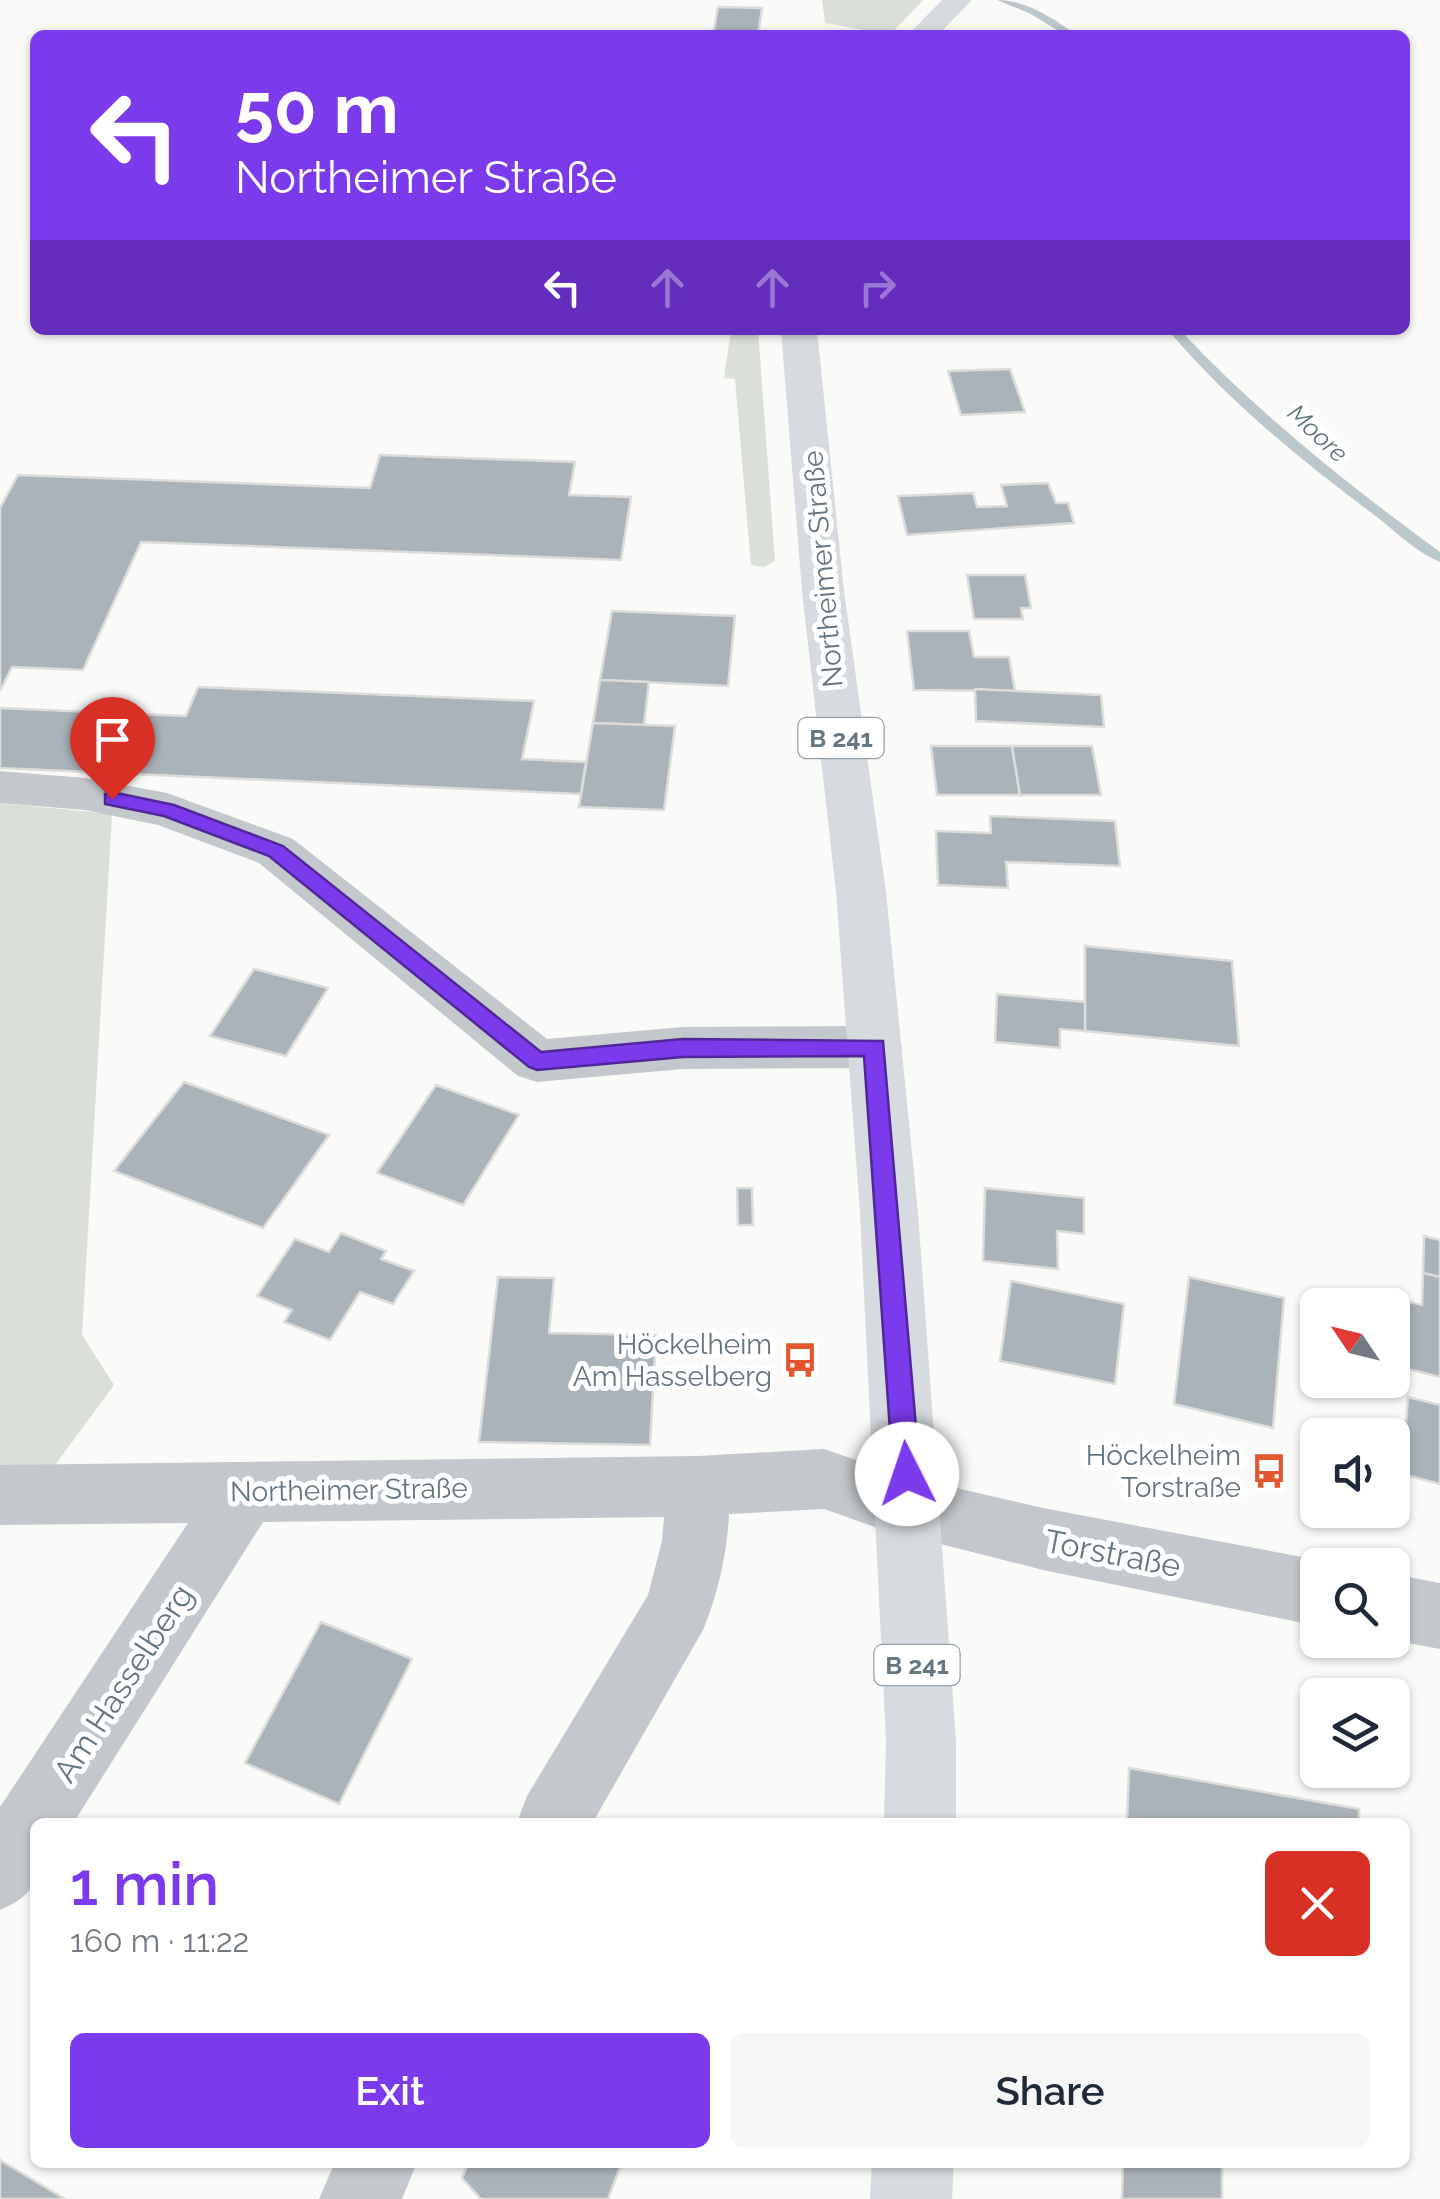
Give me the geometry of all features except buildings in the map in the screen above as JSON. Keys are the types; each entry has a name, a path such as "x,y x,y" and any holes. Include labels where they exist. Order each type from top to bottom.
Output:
{"main road":[{"name":"Northeimer Straße","path":"799,335 822,590 861,892 875,1047 909,1508 921,1742 920,1818"},
{"path":"911,2199 913,2168"}],"street":[{"path":"0,787 85,794 167,810 276,851 537,1061 683,1048 875,1047"},
{"name":"Northeimer Straße","path":"0,1495 698,1486 824,1479 909,1508"},
{"path":"554,1818 679,1607 695,1541 698,1486"},
{"name":"Am Hasselberg","path":"36,1818 245,1492"},
{"name":"Torstraße","path":"909,1508 1043,1540 1300,1590"},
{"path":"1410,1610 1440,1616"},
{"name":"Am Hasselberg","path":"0,1874 30,1827"},
{"path":"360,2199 374,2168"}],"shaded area":[{"path":"822,0 923,0 895,30 863,30 825,23"},
{"path":"730,335 758,335 775,561 764,567 751,565 735,379 724,378"},
{"path":"0,803 112,814 82,1335 114,1385 55,1465 0,1466"}],"waterway":[{"name":"Moore","path":"1001,0 1034,12 1063,30"},
{"name":"Moore","path":"1179,335 1301,452 1440,558"}],"place":[{"name":"Höckelheim Am Hasselberg","path":"800,1360"},
{"name":"Höckelheim Torstraße","path":"1269,1471"}],"route":[{"path":"112,799 167,810 276,851 537,1061 683,1048 875,1047 907,1474"}]}
